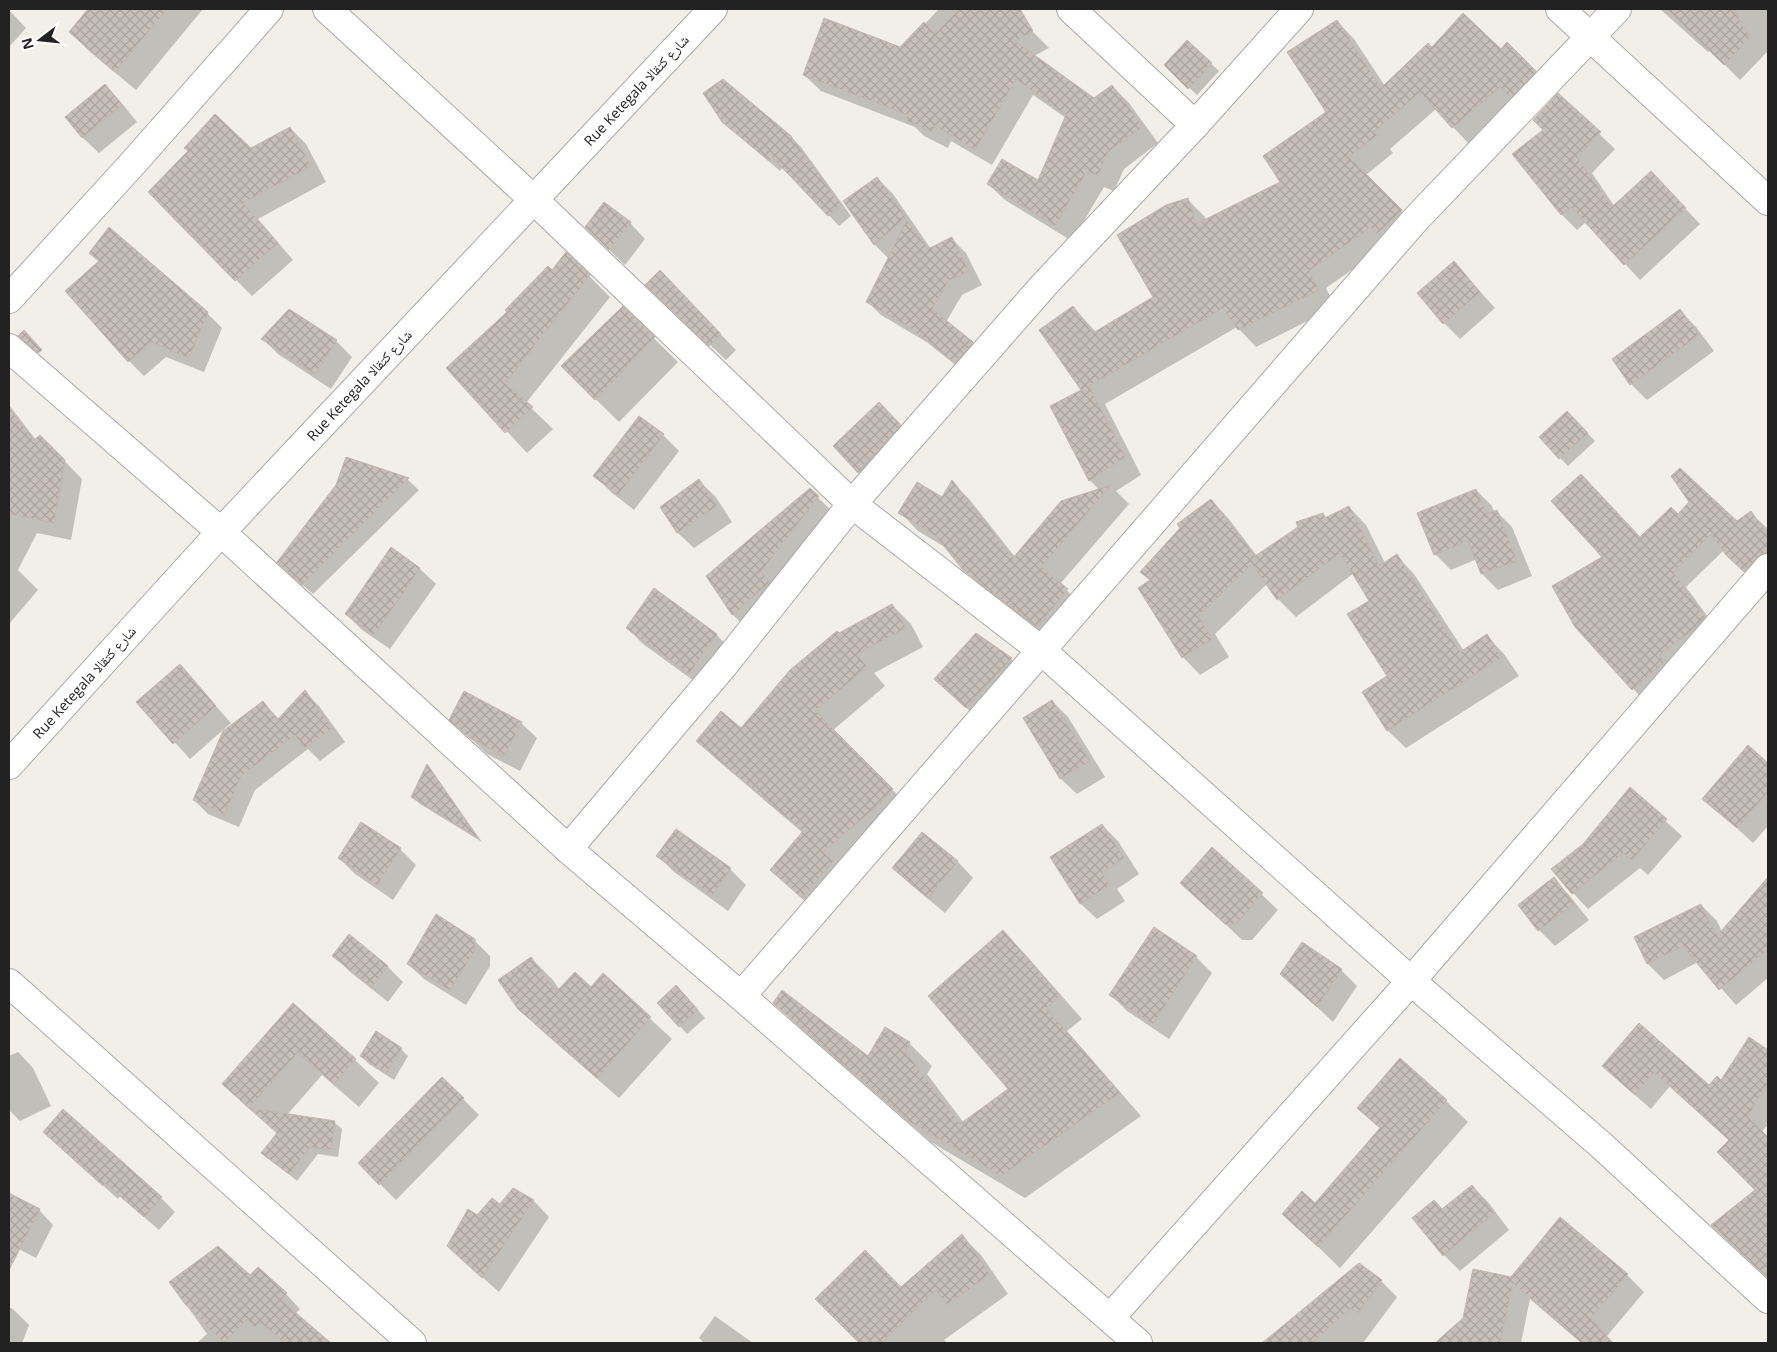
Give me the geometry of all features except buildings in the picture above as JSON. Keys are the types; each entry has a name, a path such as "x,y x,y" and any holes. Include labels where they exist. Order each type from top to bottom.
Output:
{"street":[{"path":"9,299 134,162 269,9"},
{"path":"327,9 533,199 852,504 1041,650 1411,981 1601,1145 1768,1299"},
{"name":"Rue Ketegala شارع كتقالا","path":"9,765 221,532 713,9"},
{"path":"1071,9 1195,125"},
{"path":"568,849 724,665 852,504 1044,285 1195,125 1299,9"},
{"path":"1560,9 1768,201"},
{"path":"741,996 1041,650 1231,435 1415,220 1589,36 1618,9"},
{"path":"9,348 221,532 568,849 741,996 1138,1343"},
{"path":"1110,1318 1411,981 1768,568"},
{"path":"9,983 412,1343"}]}
